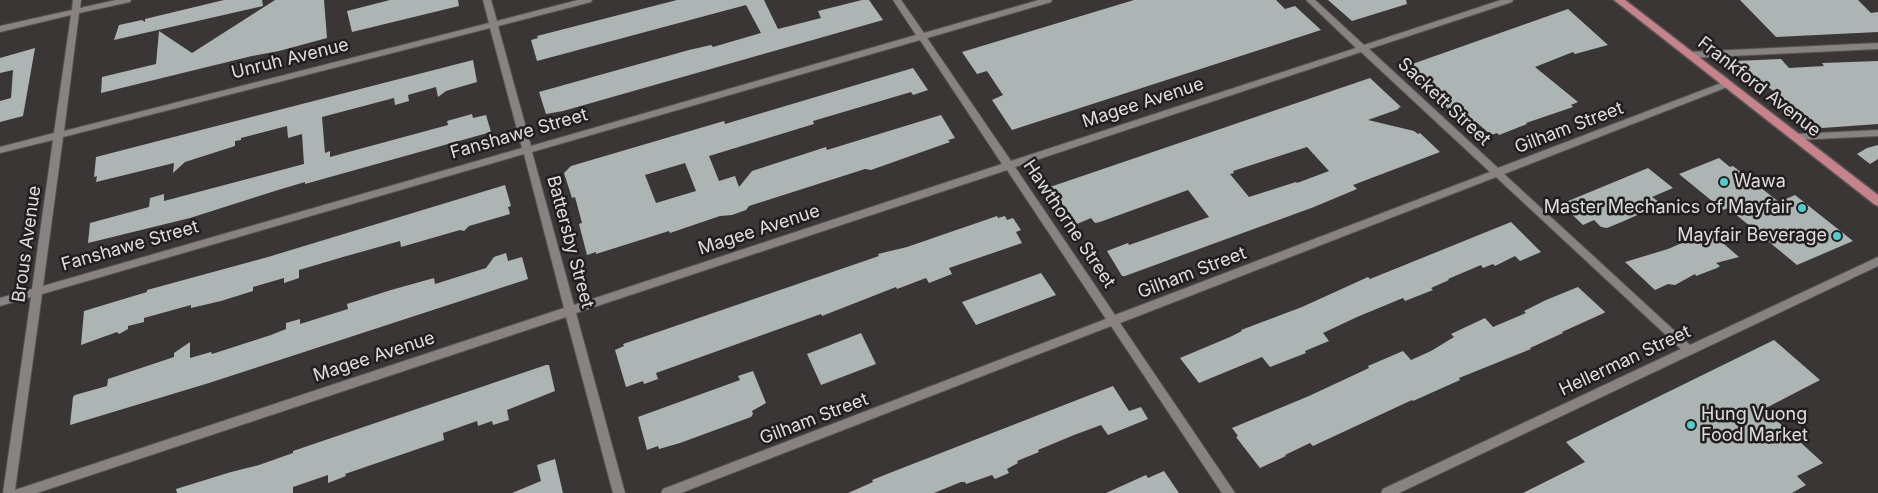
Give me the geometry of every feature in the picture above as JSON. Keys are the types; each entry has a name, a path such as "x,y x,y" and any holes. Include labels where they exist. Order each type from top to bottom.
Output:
{"main road":[{"name":"Frankford Avenue","path":"1619,0 1878,201"}],"street":[{"name":"Brous Avenue","path":"9,493 76,0"},
{"path":"0,29 127,0"},
{"name":"Battersby Street","path":"487,0 619,493"},
{"name":"Unruh Avenue","path":"0,150 588,0"},
{"name":"Hawthorne Street","path":"897,0 1229,493"},
{"name":"Fanshawe Street","path":"0,302 1048,0"},
{"name":"Sackett Street","path":"1310,0 1689,350"},
{"name":"Magee Avenue","path":"20,493 1509,0"},
{"path":"1689,55 1878,46"},
{"name":"Gilham Street","path":"668,493 1728,84"},
{"path":"1796,137 1878,133"},
{"name":"Hellerman Street","path":"1387,493 1878,261"}],"building":[{"path":"224,0 262,0 263,6 114,40 119,25 142,20 145,22 145,19"},
{"path":"275,0 324,0 327,38 101,93 102,77 156,64 159,31 192,53"},
{"path":"390,0 458,0 459,6 352,32 347,11"},
{"path":"677,0 764,0 778,29 821,18 818,11 862,0 869,0 883,20 563,111 546,114 539,92 689,50 711,45 713,47 761,33 746,5 537,61 531,40 538,38 537,36"},
{"path":"1134,0 1276,0 1285,9 1295,6 1321,30 1012,130 992,100 1003,95 987,71 977,74 962,52"},
{"path":"1328,0 1406,0 1407,4 1352,21"},
{"path":"1740,0 1858,0 1871,13 1878,12 1878,32 1776,37"},
{"path":"1568,9 1608,45 1575,54 1573,52 1535,67 1578,102 1571,105 1573,107 1526,123 1499,135 1497,133 1491,135 1475,121 1466,124 1401,68"},
{"path":"35,48 23,116 0,122 0,101 11,98 13,70 0,73 0,58"},
{"path":"1781,59 1789,68 1824,66 1822,63 1878,61 1878,124 1822,128 1734,61"},
{"path":"473,60 477,82 446,91 438,97 436,87 408,95 409,101 395,105 394,98 322,117 325,153 330,151 330,157 448,125 447,121 472,114 473,118 486,115 491,132 305,184 305,182 190,218 88,243 90,223 149,207 150,198 164,194 164,201 304,164 302,134 288,138 287,126 241,138 241,140 235,141 235,146 185,162 173,173 174,163 96,182 97,176 94,177 96,157"},
{"path":"913,68 928,90 913,95 911,92 813,121 814,124 709,156 719,181 735,176 739,187 752,171 826,147 827,150 941,115 955,138 948,140 950,142 871,170 865,169 749,206 746,210 732,215 720,216 670,233 669,231 596,254 596,252 587,255 579,224 582,223 575,197 572,198 564,173 571,166 724,121 725,124","holes":["685,163 696,191 656,203 645,175"]},
{"path":"1370,78 1401,107 1368,120 1420,133 1440,152 1353,185 1357,189 1314,207 1125,276 1122,276 1107,251 1209,217 1188,190 1100,222 1095,223 1091,218 1077,224 1050,187","holes":["1307,147 1329,171 1297,183 1249,197 1230,174 1234,173 1233,171"]},
{"path":"1878,145 1878,159 1870,164 1857,154 1867,148"},
{"path":"1719,158 1730,167 1733,166 1779,202 1795,195 1853,241 1797,265 1728,208 1723,210 1679,174"},
{"path":"1648,168 1673,188 1652,197 1662,204 1624,221 1607,228 1601,227 1594,220 1583,225 1561,204"},
{"path":"505,185 511,206 508,207 510,214 469,226 464,231 460,230 401,247 400,241 299,270 299,278 284,283 284,278 253,287 253,291 221,301 191,308 191,305 144,318 144,322 128,326 128,329 119,334 117,332 81,345 84,311 147,292 147,290 268,257"},
{"path":"997,216 998,218 1005,216 1007,220 1013,218 1021,230 1016,232 1022,243 949,268 952,274 929,283 926,278 897,289 896,287 822,316 821,314 656,373 658,379 644,384 643,381 626,387 615,350 624,346 623,344 879,256 878,254 907,247"},
{"path":"1511,222 1541,252 1520,261 1515,256 1495,266 1493,264 1483,268 1481,265 1431,288 1433,290 1405,301 1403,298 1357,317 1323,333 1329,341 1305,351 1306,353 1270,367 1262,357 1199,383 1180,358 1230,337 1241,330 1302,307 1368,277 1370,279"},
{"path":"1709,231 1739,257 1716,263 1720,266 1696,276 1695,274 1675,285 1668,284 1655,290 1625,262 1668,249"},
{"path":"506,253 508,261 522,257 528,279 209,383 70,425 73,397 75,395 107,386 108,379 174,357 174,353 190,342 190,358 211,352 212,354 286,329 286,323 300,319 300,324 348,309 347,304 391,290 434,278 435,284 486,268 494,257"},
{"path":"1041,273 1056,295 976,325 962,302"},
{"path":"1578,287 1605,312 1531,349 1459,378 1460,380 1313,446 1310,443 1260,468 1236,437 1238,436 1232,428 1309,396 1369,368 1368,366 1403,351 1411,360 1454,337 1451,334 1485,318 1493,327 1526,313 1524,311 1546,300"},
{"path":"861,333 876,364 821,385 807,354"},
{"name":"Hung Vuong Food Market","path":"1774,340 1820,380 1764,409 1823,463 1797,476 1806,485 1792,493 1523,493 1585,462 1566,442"},
{"path":"549,365 555,391 507,410 509,420 493,425 492,421 478,426 477,421 443,433 444,440 345,474 346,476 328,483 328,475 293,487 293,493 177,493 176,489 259,465 293,453 293,451"},
{"path":"753,371 766,403 752,411 751,417 680,443 659,449 658,446 647,450 638,417 740,380 738,376"},
{"path":"1113,386 1129,411 1141,407 1148,419 1108,435 1101,425 1074,435 1017,461 1018,463 1007,469 1009,473 995,479 992,475 966,484 961,482 934,493 848,493 873,482 872,480"},
{"path":"555,459 563,493 512,493 541,481 537,465"},
{"path":"1164,471 1179,493 1106,493 1146,475 1148,478"}],"place":[{"name":"Wawa","path":"1724,182"},
{"name":"Master Mechanics of Mayfair","path":"1802,208"},
{"name":"Mayfair Beverage","path":"1837,236"},
{"name":"Hung Vuong Food Market","path":"1691,425"}]}
